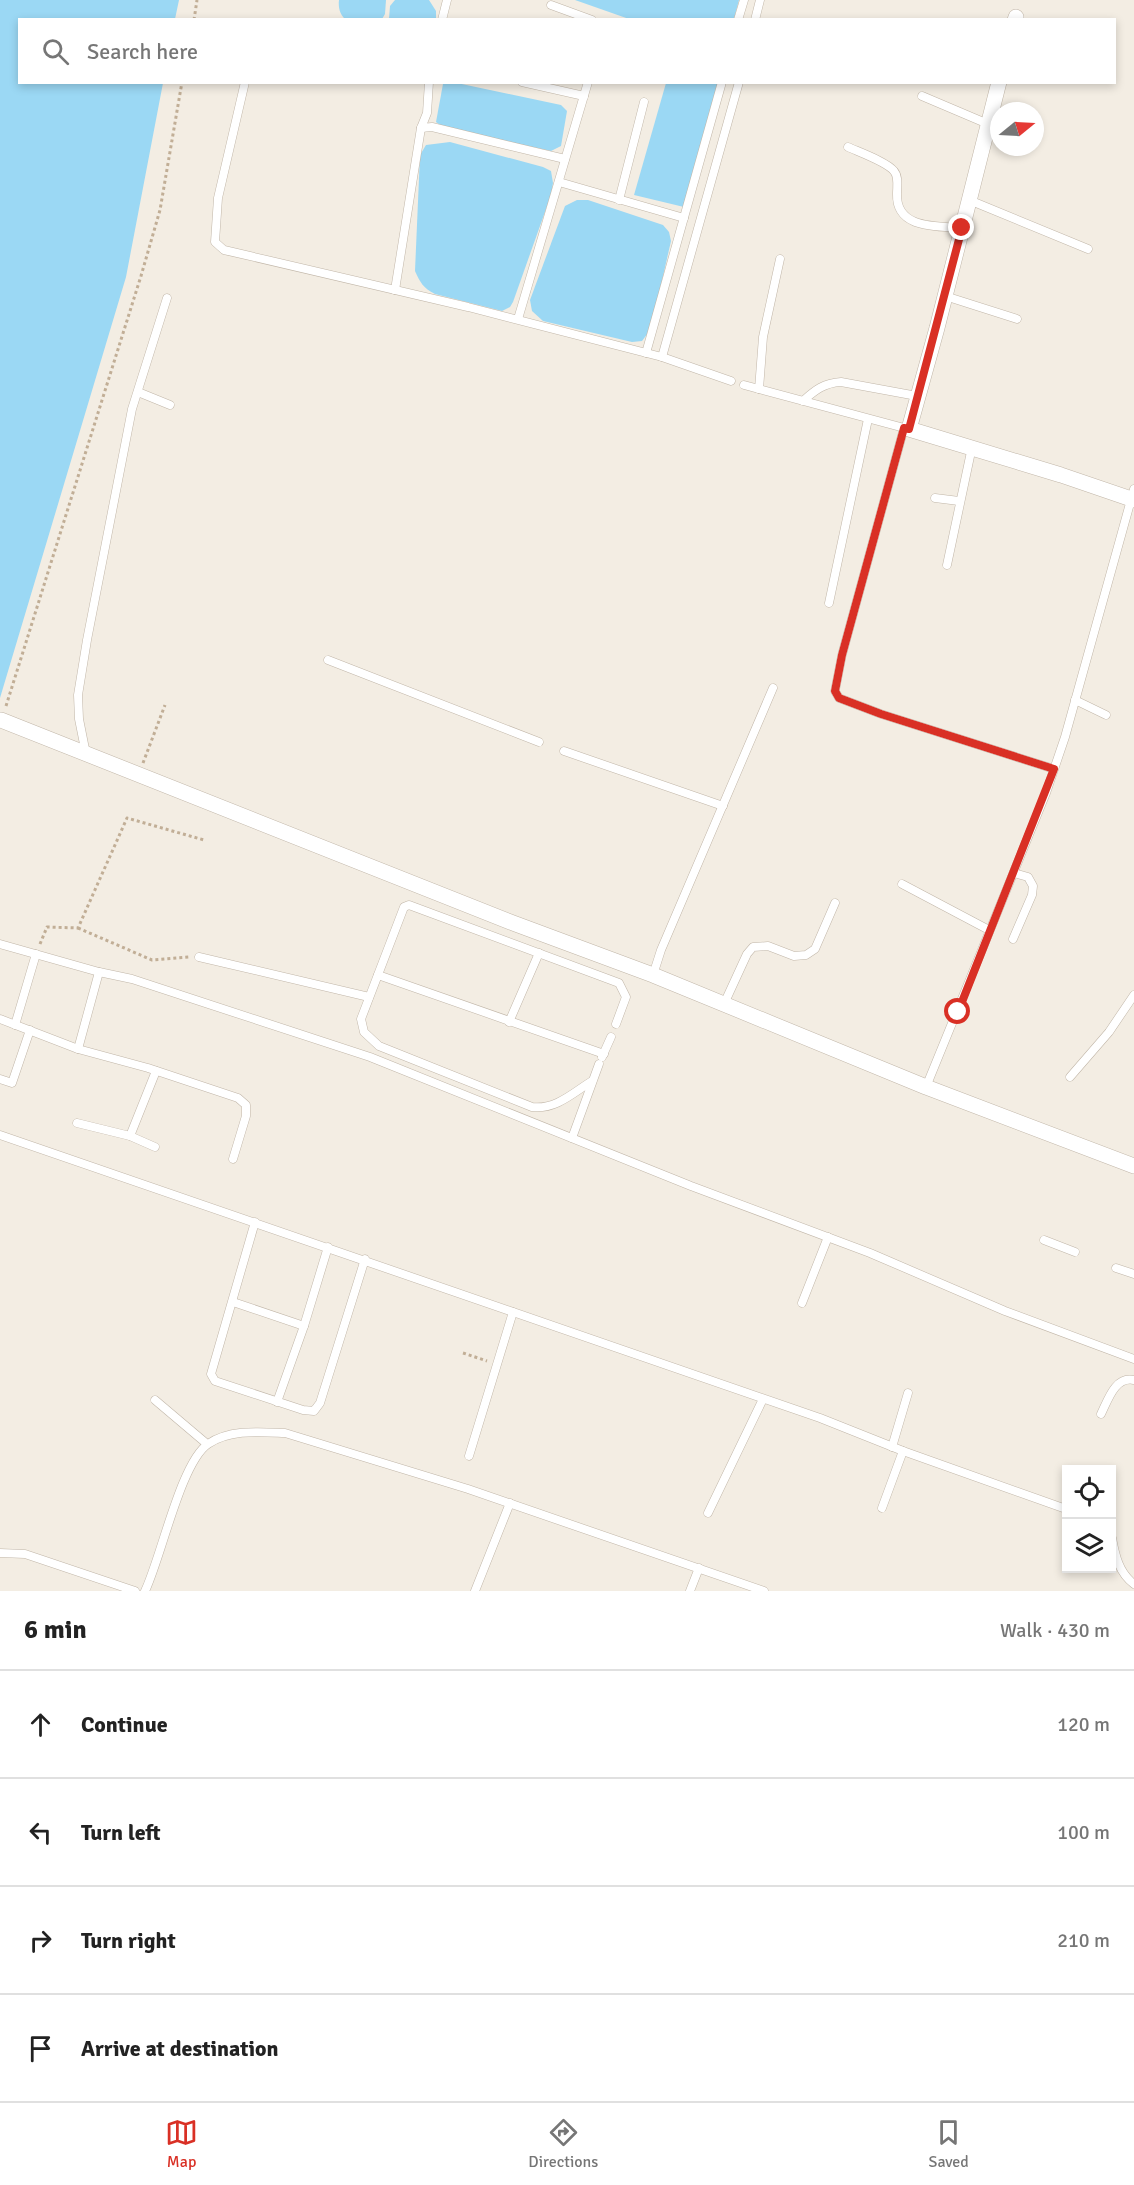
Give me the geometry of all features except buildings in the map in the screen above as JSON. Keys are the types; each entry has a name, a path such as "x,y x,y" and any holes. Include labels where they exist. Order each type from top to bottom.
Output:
{"street":[{"path":"998,84 945,296 907,428 1133,496"},
{"path":"6,722 138,776 513,923 653,975 926,1086 1134,1166"}],"lane":[{"path":"442,18 447,0"},
{"path":"739,18 744,0"},
{"path":"756,18 760,0"},
{"path":"551,5 587,18"},
{"path":"245,84 218,198 215,242 224,250 518,319 662,357 731,381"},
{"path":"395,290 421,128 427,113 429,84"},
{"path":"531,84 584,96"},
{"path":"518,319 587,84"},
{"path":"646,353 721,84"},
{"path":"662,357 738,84"},
{"path":"922,96 988,124"},
{"path":"619,200 644,102"},
{"path":"421,128 432,127 566,159"},
{"path":"848,147 892,168 897,175 897,202 901,213 909,221 962,228"},
{"path":"558,182 684,218"},
{"path":"969,200 1088,249"},
{"path":"759,389 763,337 780,259"},
{"path":"945,296 1017,319"},
{"path":"86,755 79,720 78,695 87,640 132,409 167,298"},
{"path":"803,401 818,387 841,382 917,396"},
{"path":"744,384 907,428 842,655 835,691 839,698 881,714 1054,769"},
{"path":"138,392 170,405"},
{"path":"829,603 868,419"},
{"path":"947,565 972,447"},
{"path":"926,1086 1014,873 1054,769 1133,496"},
{"path":"935,498 959,501"},
{"path":"328,660 539,742"},
{"path":"653,975 661,950 773,688"},
{"path":"1075,700 1106,715"},
{"path":"564,751 723,806"},
{"path":"1013,939 1032,895 1033,886 1028,877 1014,873"},
{"path":"902,884 989,930"},
{"path":"724,1004 747,954 753,947 768,946 794,956 806,955 815,949 835,903"},
{"path":"592,1082 576,1094 552,1105 542,1108 532,1107 379,1046 369,1038 361,1018 404,907 409,905 619,983 626,997 616,1024"},
{"path":"0,944 132,979 370,1057 692,1186 870,1253 1005,1311 1134,1359"},
{"path":"509,1022 539,953"},
{"path":"15,1025 36,954"},
{"path":"199,957 369,997"},
{"path":"78,1049 99,972"},
{"path":"378,975 509,1022 601,1059"},
{"path":"1070,1077 1109,1032 1134,995"},
{"path":"0,1019 78,1049 156,1071 238,1098 246,1105 246,1116 233,1159"},
{"path":"0,1079 12,1083 30,1030"},
{"path":"572,1138 611,1037"},
{"path":"130,1136 156,1071"},
{"path":"77,1123 130,1136 156,1147"},
{"path":"0,1135 365,1259 820,1418 891,1447 1062,1508"},
{"path":"255,1222 211,1374 216,1381 278,1402 314,1411 320,1403 365,1259"},
{"path":"802,1303 828,1237"},
{"path":"1044,1240 1075,1252"},
{"path":"278,1402 328,1247"},
{"path":"1116,1268 1134,1274"},
{"path":"233,1302 304,1326"},
{"path":"469,1456 513,1312"},
{"path":"1101,1414 1120,1381 1131,1378 1134,1380"},
{"path":"891,1447 908,1393"},
{"path":"708,1513 763,1399"},
{"path":"155,1400 207,1444"},
{"path":"145,1591 182,1488 196,1458 207,1444 245,1432 285,1433 510,1503 764,1591"},
{"path":"882,1508 903,1451"},
{"path":"475,1591 510,1503"},
{"path":"0,1553 25,1554 135,1591"},
{"path":"1116,1556 1127,1579 1134,1584"},
{"path":"690,1591 699,1568"}],"path":[{"path":"194,18 197,0"},
{"path":"6,722 157,221 182,84"},
{"path":"138,776 165,705"},
{"path":"78,928 127,818 204,840"},
{"path":"36,954 47,927 78,928 152,960 199,957"},
{"path":"463,1353 497,1364"}],"water":[{"path":"0,0 179,0 175,18 18,18 18,84 163,84 126,277 0,698"},
{"path":"339,0 386,0 383,18 344,18"},
{"path":"395,0 429,0 436,11 436,18 389,18 390,6"},
{"path":"575,0 739,0 734,18 626,18"},
{"path":"443,84 462,84 561,105 567,111 561,146 551,151 444,128 436,122"},
{"path":"666,84 720,84 684,207 634,195"},
{"path":"450,142 551,171 553,183 551,195 513,302 510,307 502,311 435,294 422,284 415,271 420,155 426,145"},
{"path":"577,200 588,200 663,225 669,232 671,241 651,329 642,341 632,342 543,321 532,311 530,300 565,206"}],"route":[{"path":"958,1012 1054,769 881,714 839,698 835,691 842,655 904,428 909,429 962,228"}]}
